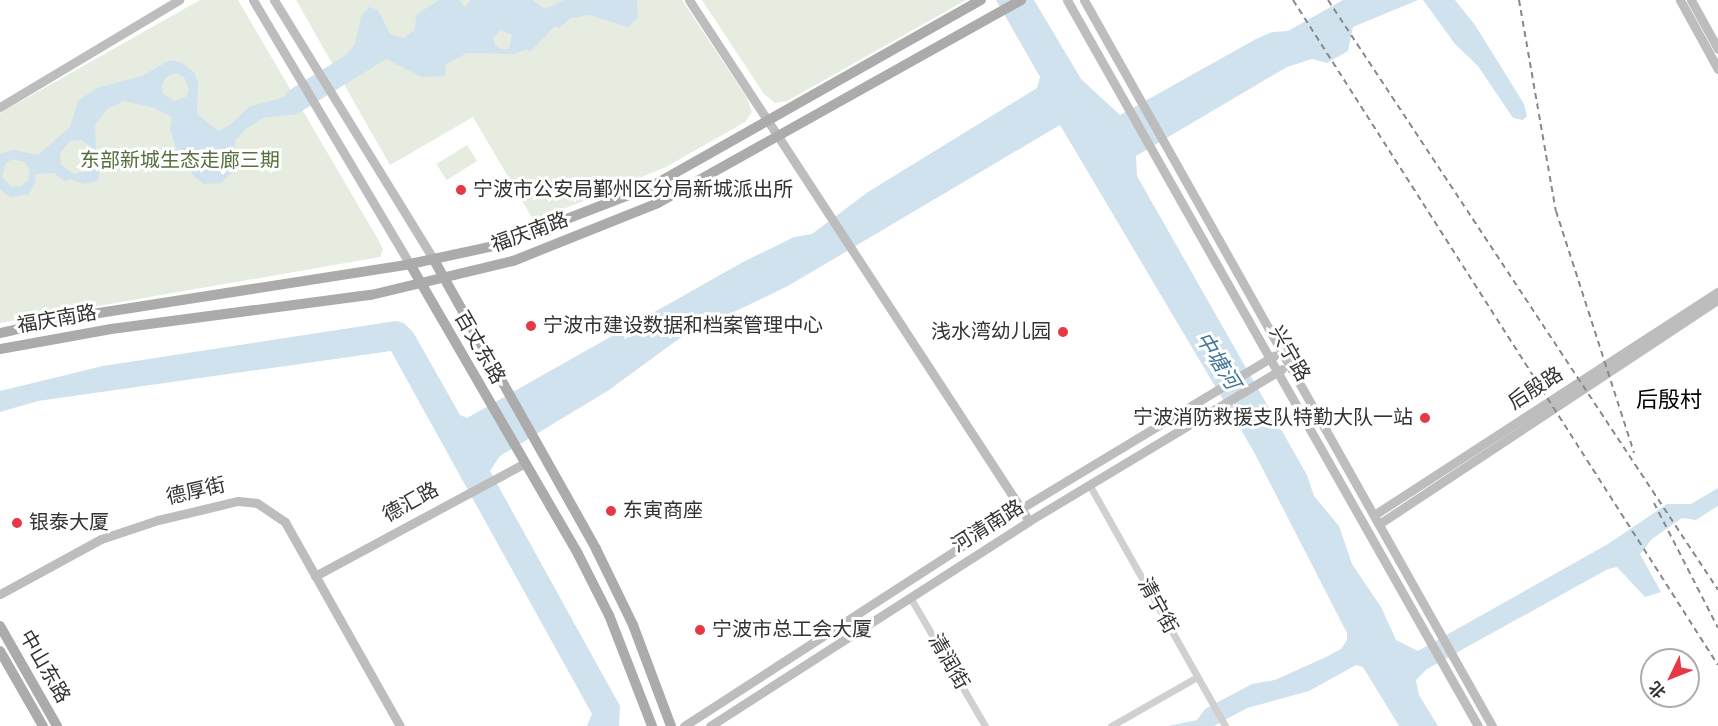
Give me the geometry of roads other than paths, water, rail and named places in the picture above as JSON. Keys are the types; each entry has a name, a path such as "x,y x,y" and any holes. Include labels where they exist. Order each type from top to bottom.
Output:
{"main road":[{"path":"0,107 179,0"},
{"name":"百丈东路","path":"274,0 434,260 527,425 615,587 671,726"},
{"path":"689,0 779,137 852,255 1029,522"},
{"name":"福庆南路","path":"0,333 67,318 434,260 499,245 652,186 981,0"},
{"name":"福庆南路","path":"0,349 111,329 422,285 513,261 658,203 1021,0"},
{"name":"兴宁路","path":"1067,0 1478,726"},
{"path":"1084,0 1492,726"},
{"path":"1680,0 1718,69"},
{"path":"1691,0 1718,49"},
{"name":"百丈东路","path":"253,2 410,264 595,586 652,726"},
{"name":"后殷路","path":"1377,520 1718,292"},
{"name":"后殷路","path":"1377,520 1718,300"},
{"path":"1270,358 1281,351"},
{"name":"河清南路","path":"684,726 1020,509 1270,358"},
{"name":"河清南路","path":"710,726 1029,522 1289,365"},
{"name":"德汇路","path":"315,576 525,463"},
{"name":"德厚街","path":"0,594 101,539 158,520 237,501 257,503 274,511 285,522 400,726"},
{"name":"中山东路","path":"0,626 57,726"},
{"name":"中山东路","path":"0,651 43,726"}],"street":[{"name":"清宁街","path":"1090,486 1225,726"},
{"name":"清润街","path":"910,597 985,726"},
{"path":"1111,726 1197,677"}],"water":[{"path":"439,0 459,0 465,7 471,0 533,0 545,9 564,0 637,0 638,18 628,27 590,15 571,18 559,28 555,26 530,52 527,49 514,54 467,53 446,64 445,76 422,77 386,59 297,114 263,118 246,129 235,141 233,171 221,183 203,184 193,175 183,153 177,152 170,128 172,117 155,108 124,101 107,109 95,125 96,150 103,160 98,181 84,184 69,179 66,182 54,173 35,174 36,181 29,194 11,197 0,190 0,154 13,150 38,155 70,127 78,101 97,88 142,76 170,60 182,63 194,72 198,82 197,114 218,131 230,125 249,107 284,97 288,91 346,55 355,44 361,16 369,7 378,10 390,34 403,38 414,31 417,14","holes":["500,30 512,35 509,49 500,49 495,45 493,38","175,73 184,77 189,89 186,97 174,101 163,94 162,85 166,77","81,140 90,146 94,161 88,171 73,174 61,164 60,153 70,141","12,159 25,162 30,171 28,180 21,186 12,187 2,177 5,164"]},
{"name":"中塘河","path":"996,0 1034,0 1081,79 1120,115 1256,39 1272,32 1288,31 1343,0 1418,0 1353,27 1348,51 1327,63 1312,59 1287,67 1136,156 1137,176 1307,475 1314,496 1339,526 1352,564 1381,607 1396,640 1418,651 1608,544 1667,504 1691,504 1718,488 1718,506 1696,520 1682,518 1652,539 1640,554 1661,592 1645,597 1617,567 1608,569 1427,669 1416,680 1419,695 1438,726 1399,726 1363,667 1356,665 1309,691 1247,708 1214,726 1168,726 1197,720 1205,709 1252,684 1275,680 1326,657 1341,649 1347,640 1347,633 1254,452 1060,125 788,286 680,338 609,390 500,456 490,471 620,706 619,726 587,726 592,714 391,351 38,401 0,412 0,391 103,366 396,321 404,323 413,332 460,415 467,418 743,262 794,237 812,234 868,192 1037,88 1040,77"},
{"path":"1423,0 1455,0 1475,25 1524,104 1527,116 1523,120 1513,118 1478,66 1455,44"}],"railway":[{"path":"1293,0 1718,665"},
{"path":"1328,0 1718,590"},
{"path":"1519,0 1556,211 1634,453"},
{"path":"1654,503 1718,628"}],"place":[{"name":"宁波市公安局鄞州区分局新城派出所","path":"461,190"},
{"name":"宁波市建设数据和档案管理中心","path":"531,326"},
{"name":"浅水湾幼儿园","path":"1063,332"},
{"name":"宁波消防救援支队特勤大队一站","path":"1425,418"},
{"name":"东寅商座","path":"611,511"},
{"name":"银泰大厦","path":"17,523"},
{"name":"宁波市总工会大厦","path":"700,630"}],"district":[{"name":"后殷村","path":"1669,401"}],"park label":[{"name":"东部新城生态走廊三期","path":"180,161"}]}
